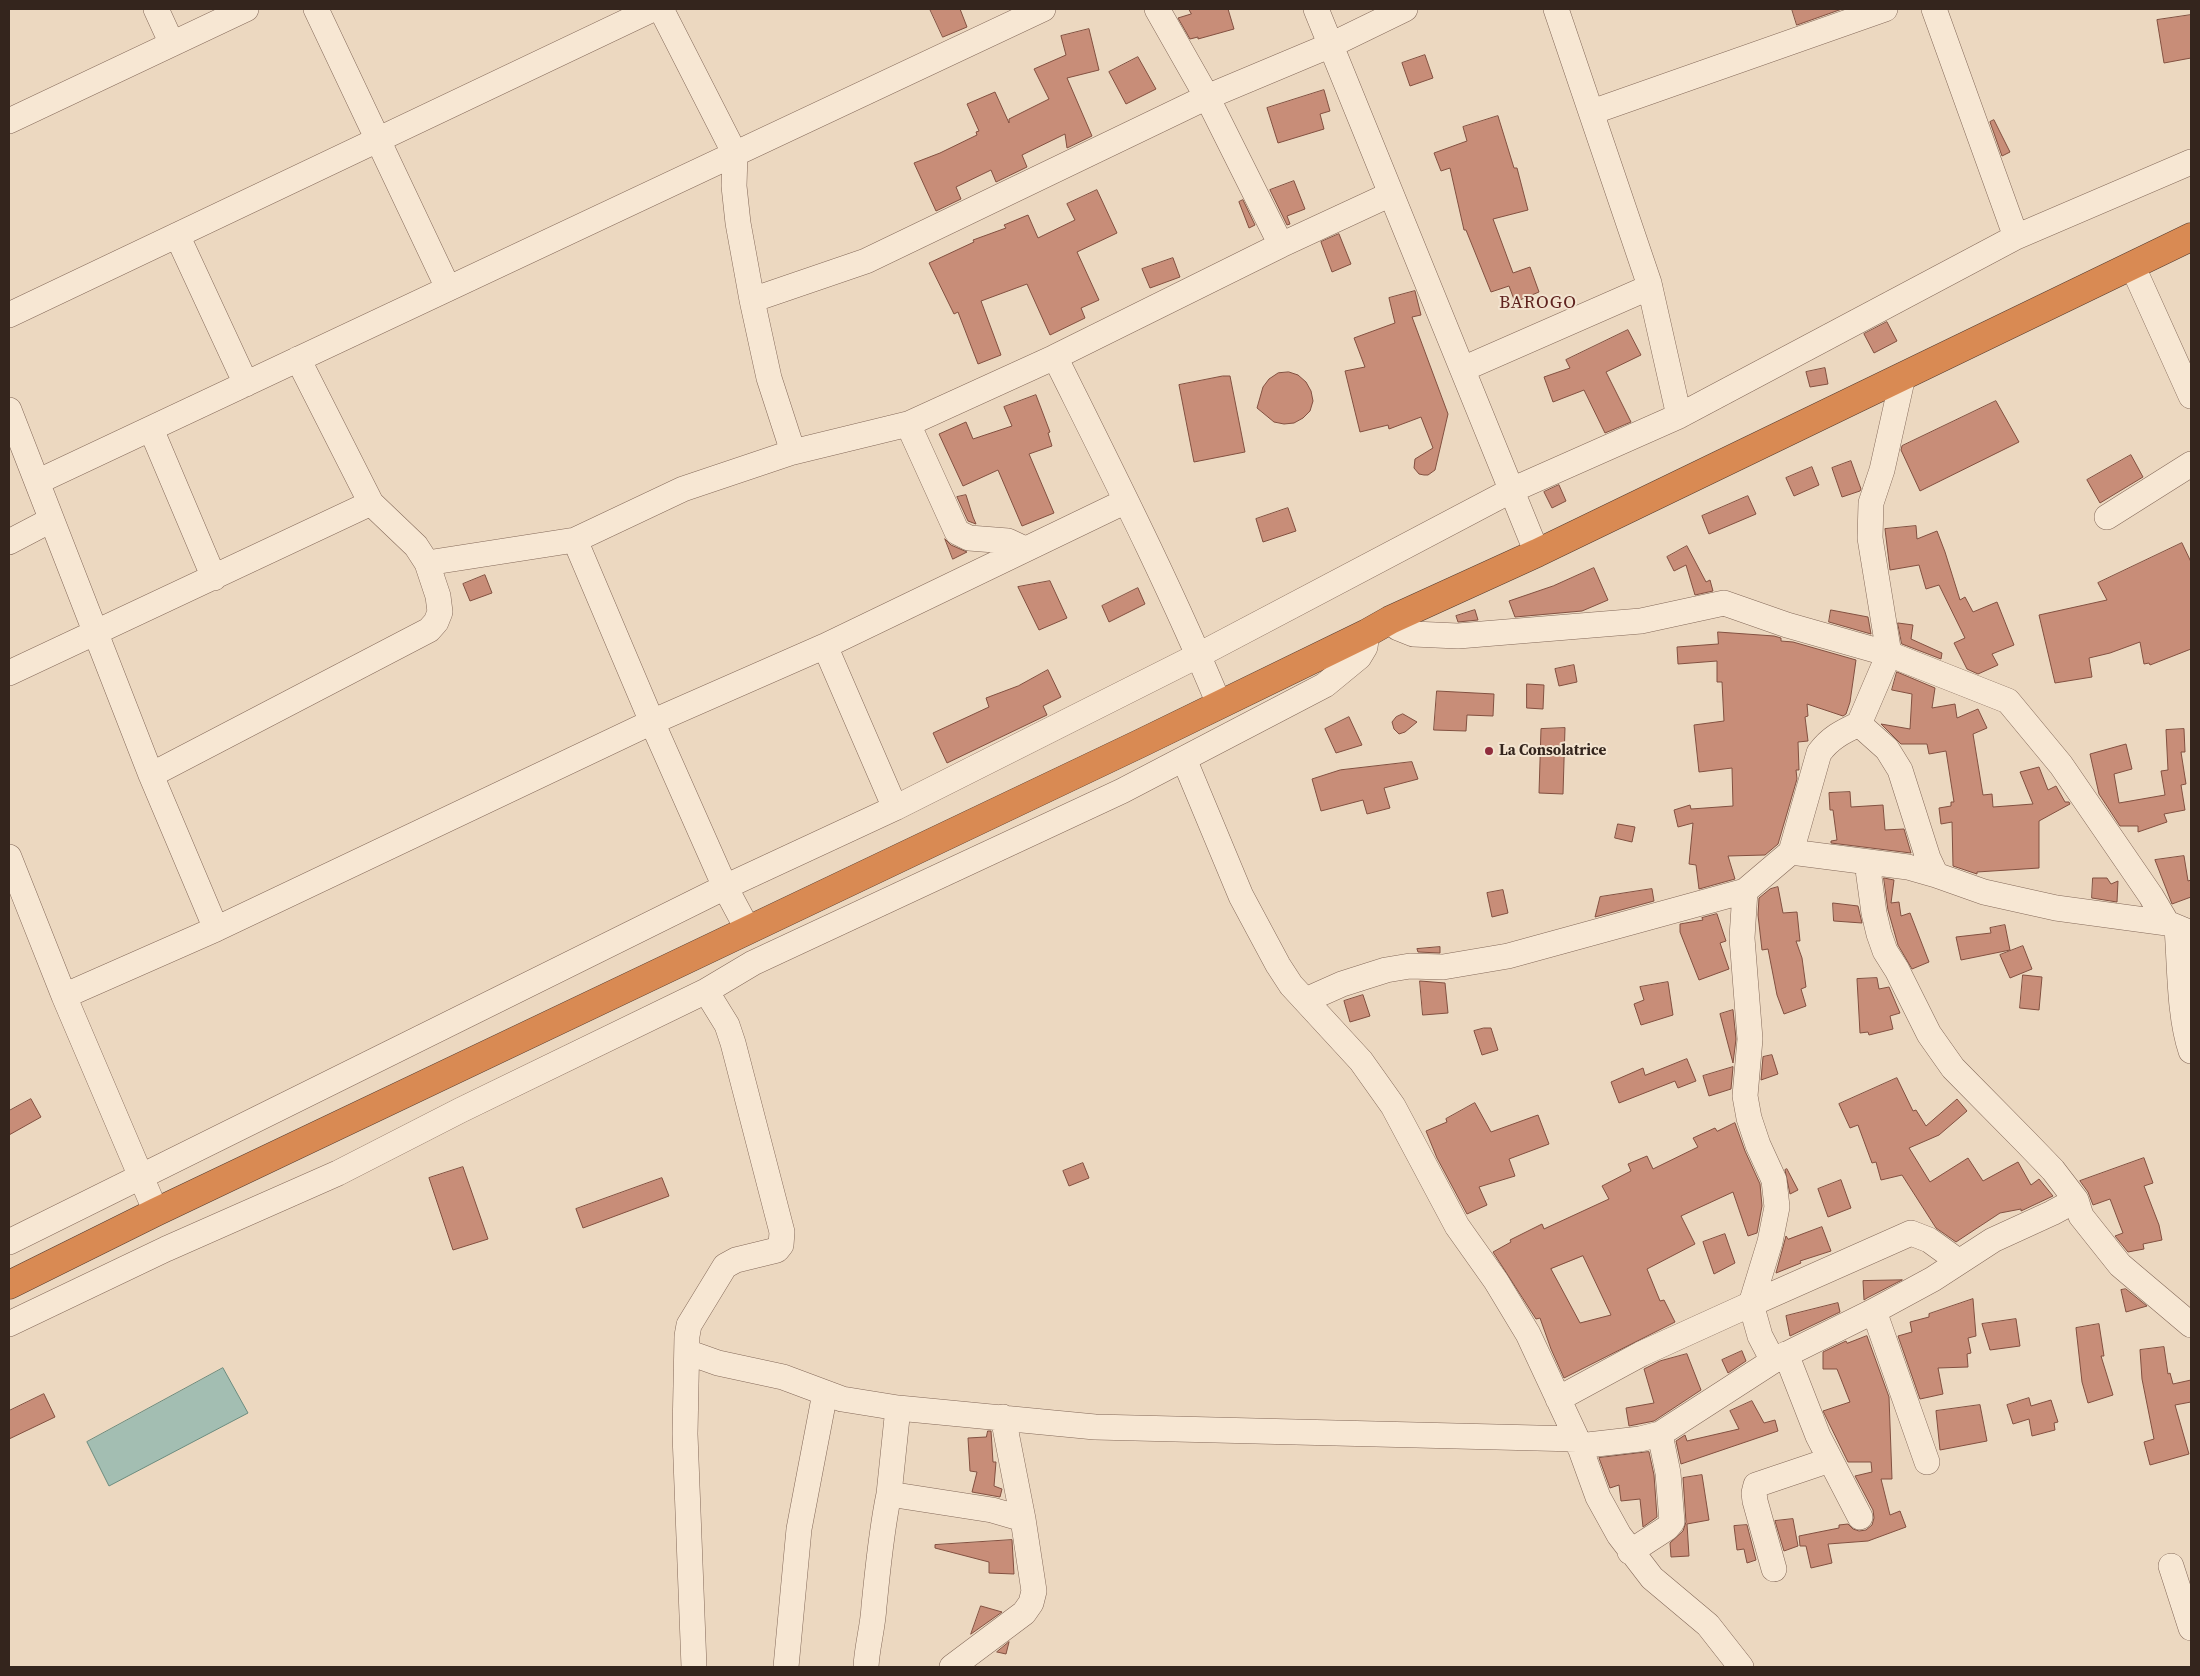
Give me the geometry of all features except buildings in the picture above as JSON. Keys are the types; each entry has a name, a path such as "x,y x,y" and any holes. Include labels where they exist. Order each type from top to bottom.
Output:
{"highway":[{"path":"9,1285 156,1212 1139,744 1378,626 1537,553 2191,237"}],"street":[{"path":"156,9 172,44"},
{"path":"9,121 246,9"},
{"path":"316,9 448,288"},
{"path":"9,315 654,9"},
{"path":"661,9 735,154 734,186 738,223 752,300 769,378 793,452"},
{"path":"37,482 1043,9"},
{"path":"1157,9 1207,97 1281,245"},
{"path":"1316,9 1537,553"},
{"path":"752,300 866,261 1207,97 1332,45 1405,9"},
{"path":"1556,9 1650,287 1679,416"},
{"path":"1592,112 1885,9"},
{"path":"1934,9 2016,238"},
{"path":"9,1242 725,887 895,808 1199,655 1512,490 1679,416 2016,238 2191,162"},
{"path":"426,563 576,540 683,489 793,452 908,424 1056,357 1281,245 1391,194"},
{"path":"177,236 246,384"},
{"path":"2132,265 2191,396"},
{"path":"1462,369 1650,287"},
{"path":"1056,357 1199,655 1219,704"},
{"path":"151,776 429,630 436,622 440,612 438,596 426,563 411,541 372,503 298,359"},
{"path":"1306,1000 1342,984 1386,970 1410,966 1443,968 1498,958 1745,891 1791,852 1819,753 1828,741 1837,734 1859,724 1889,654 1870,538 1871,503 1882,470 1903,376"},
{"path":"9,410 151,776 216,929"},
{"path":"908,424 957,532 969,538 993,538 1008,541 1025,549"},
{"path":"151,429 214,578"},
{"path":"2107,517 2191,464"},
{"path":"64,996 216,929 652,722 825,646 1126,501"},
{"path":"9,673 372,503"},
{"path":"9,542 51,520"},
{"path":"576,540 652,722 725,887 748,930"},
{"path":"9,1324 166,1249 338,1173 478,1101 706,991 753,963 1112,795 1184,759 1325,685 1359,657 1378,626 1398,628 1413,634 1458,636 1641,621 1724,603 1787,625 1889,654 2008,701 2061,765 2147,889 2178,928 2186,1030 2191,1051"},
{"path":"825,646 895,808"},
{"path":"1859,724 1888,749 1900,770 1928,858 1936,875"},
{"path":"1184,759 1241,896 1278,966 1291,985 1361,1061 1392,1106 1457,1226 1496,1281 1528,1334 1578,1443 1598,1497 1630,1552 1652,1578 1708,1625 1740,1667"},
{"path":"1791,852 1908,867 1984,892 2056,908 2178,928"},
{"path":"9,856 64,996 156,1212"},
{"path":"1867,862 1878,934 1929,1034 1953,1068 2053,1170 2076,1200 2081,1216 2120,1265 2191,1325"},
{"path":"1745,891 1742,938 1750,1039 1744,1096 1758,1145 1774,1180 1777,1207 1770,1242 1751,1304 1760,1336 1780,1357 1860,1517"},
{"path":"694,1667 685,1434 687,1336 689,1325 725,1266 736,1260 778,1250 782,1242 782,1232 733,1043 727,1025 706,991"},
{"path":"687,1352 718,1363 783,1376 842,1399 898,1408 1095,1427 1578,1443 1640,1439 1660,1434 1780,1357 1874,1311 1933,1279 1993,1240 2076,1200"},
{"path":"1558,1399 1641,1354 1911,1234 1929,1240 1958,1261"},
{"path":"1874,1311 1927,1462"},
{"path":"786,1667 799,1529 825,1393"},
{"path":"866,1667 882,1529 889,1494 898,1408"},
{"path":"952,1667 1024,1613 1031,1603 1034,1590 1023,1519 1003,1417"},
{"path":"1630,1552 1672,1522 1668,1473 1660,1434"},
{"path":"1774,1569 1755,1501 1756,1484 1830,1460"},
{"path":"889,1494 984,1508 1023,1519"},
{"path":"2172,1566 2191,1628"}],"shaded area":[{"path":"223,1368 248,1413 109,1486 87,1442"}],"place":[{"name":"La Consolatrice","path":"1489,751"}],"district":[{"name":"BAROGO","path":"1538,303"}]}
